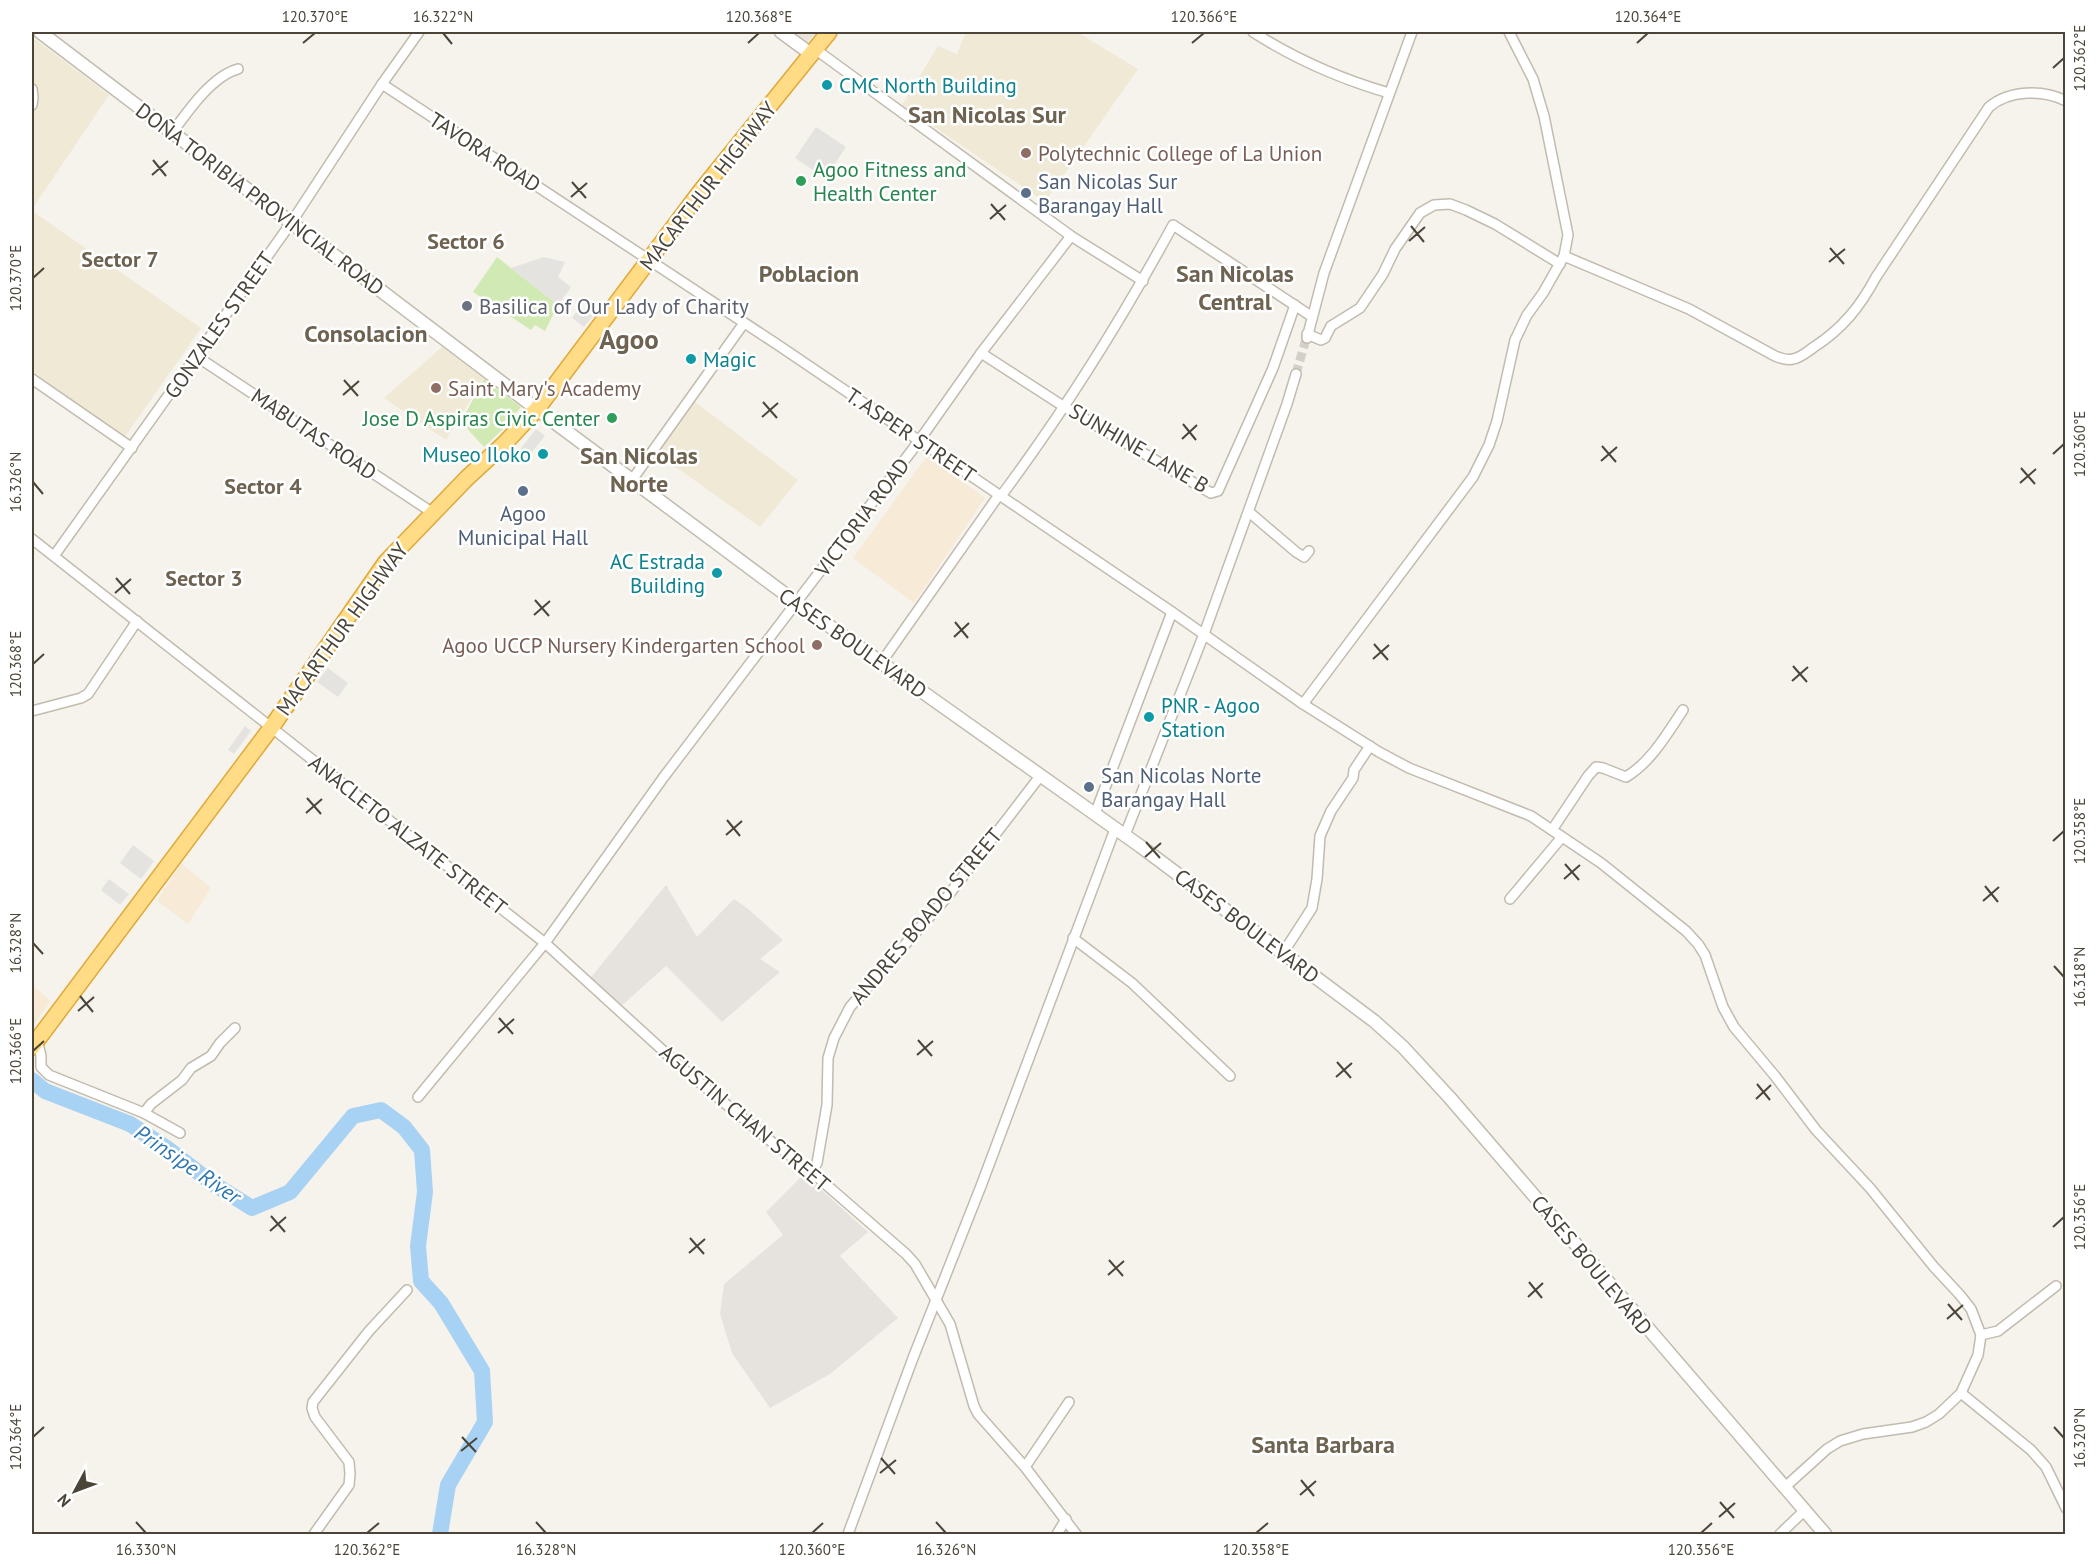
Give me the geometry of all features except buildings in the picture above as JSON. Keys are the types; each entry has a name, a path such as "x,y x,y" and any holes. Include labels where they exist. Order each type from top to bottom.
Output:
{"highway":[{"name":"MACARTHUR HIGHWAY","path":"34,1043 270,728 386,562 467,478 512,437 537,409 700,192 829,32"}],"street":[{"name":"DOÑA TORIBIA PROVINCIAL ROAD","path":"40,32 537,409"},
{"name":"GONZALES STREET","path":"54,556 291,223 419,32"},
{"path":"782,32 813,51 1071,236 1143,280"},
{"path":"1412,32 1324,273 1307,337 1321,340 1325,338 1331,326 1360,308 1383,274 1395,249 1420,213 1434,205 1450,204 1495,224 1562,260 1689,309 1775,356 1786,360 1793,359 1828,338 1848,321 1989,107 1997,100 2009,96 2033,93 2044,93 2066,101"},
{"path":"1303,704 1473,477 1490,445 1515,340 1527,315 1562,260 1568,235 1544,116 1533,79 1509,32"},
{"path":"1259,33 1306,62 1364,86 1389,93"},
{"path":"172,133 194,104 219,79 238,69"},
{"name":"TAVORA ROAD","path":"382,84 649,260"},
{"path":"32,89 32,105"},
{"path":"881,663 1000,496 1032,455 1100,351 1173,225 1311,316"},
{"name":"VICTORIA ROAD","path":"418,1097 546,943 663,778 919,441 981,353 1071,236"},
{"name":"T. ASPER STREET","path":"649,260 1172,612 1303,704 1409,768 1532,816 1601,863 1686,931 1705,955 1723,1007 1734,1027 1816,1130 1870,1188 1934,1267 1960,1294 1971,1309 1981,1335"},
{"name":"SUNHINE LANE B","path":"981,353 1063,406 1211,493 1218,491 1273,368 1295,304"},
{"path":"632,480 744,323"},
{"name":"MABUTAS ROAD","path":"196,356 433,513"},
{"path":"848,1534 1073,938 1204,634 1296,374"},
{"path":"32,379 132,448"},
{"name":"CASES BOULEVARD","path":"537,409 797,603 1120,832 1386,1031 1414,1058 1825,1534"},
{"path":"1249,512 1296,552 1304,557 1309,551"},
{"name":"ANACLETO ALZATE STREET","path":"32,539 546,943"},
{"path":"1095,814 1172,612"},
{"path":"32,711 88,694 137,621"},
{"path":"1552,830 1596,767 1626,777 1634,772 1659,746 1683,711"},
{"path":"1283,953 1312,908 1320,836 1331,811 1353,778 1354,770 1370,746"},
{"name":"ANDRES BOADO STREET","path":"812,1172 817,1163 827,1105 828,1058 834,1038 850,1007 947,897 1041,775"},
{"path":"1510,899 1562,837"},
{"path":"1073,938 1132,983 1230,1076"},
{"name":"AGUSTIN CHAN STREET","path":"546,943 681,1067 812,1172 915,1264 950,1324 978,1414 1026,1467 1076,1534"},
{"path":"144,1113 151,1104 182,1080 191,1068 211,1056 220,1043 235,1029"},
{"path":"34,1043 41,1056 41,1067 48,1075 144,1113 180,1133"},
{"path":"1785,1487 1827,1449 1840,1441 1863,1434 1912,1427 1939,1414 1961,1393 1978,1355 1981,1335 1998,1331 2056,1286"},
{"path":"314,1534 349,1485 350,1474 349,1462 315,1417 313,1402 369,1330 407,1290"},
{"path":"1961,1393 2031,1450 2046,1467 2066,1508"},
{"path":"1026,1467 1069,1402"},
{"path":"1780,1534 1805,1510"},
{"path":"1057,1534 1066,1519"}],"shaded area":[{"path":"786,32 816,32 805,46"},
{"name":"Polytechnic College of La Union","path":"966,32 1077,32 1138,69 1045,202 902,105 938,46 957,54"},
{"path":"32,37 109,95 32,209"},
{"path":"816,127 846,147 825,178 795,158"},
{"path":"32,211 201,328 124,438 32,371"},
{"path":"544,257 565,262 558,277 571,287 558,305 511,268"},
{"path":"580,307 593,316 584,327 572,318"},
{"name":"Saint Mary's Academy","path":"442,347 484,378 446,440 384,398"},
{"path":"694,401 798,480 760,527 656,453"},
{"path":"536,429 545,436 526,459 518,452"},
{"path":"927,456 985,498 914,603 853,558"},
{"path":"328,668 348,683 338,697 317,682"},
{"path":"245,726 251,731 234,754 228,750"},
{"path":"133,845 154,861 141,879 120,863"},
{"path":"181,863 211,888 188,924 157,901"},
{"path":"109,879 129,894 120,905 101,890"},
{"path":"666,885 697,937 734,899 783,940 760,959 780,972 722,1022 666,966 620,1007 588,981"},
{"path":"32,985 51,1001 32,1028"},
{"path":"804,1174 868,1232 840,1256 898,1318 830,1374 770,1408 732,1353 720,1314 724,1284 783,1235 766,1212"}],"green space":[{"path":"497,257 558,305 545,331 535,325 531,330 473,292"},
{"path":"484,379 521,407 484,447 461,422"}],"waterway":[{"name":"Prinsipe River","path":"32,1080 45,1091 130,1124 168,1149 212,1183 252,1208 290,1192 353,1116 381,1110 404,1127 422,1150 425,1192 418,1246 421,1281 441,1303 482,1371 485,1422 448,1485 440,1534"}],"tunnel":[{"path":"1296,374 1306,339"}],"place":[{"name":"CMC North Building","path":"827,85"},
{"name":"Polytechnic College of La Union","path":"1026,153"},
{"name":"Agoo Fitness and Health Center","path":"801,181"},
{"name":"San Nicolas Sur Barangay Hall","path":"1026,193"},
{"name":"Basilica of Our Lady of Charity","path":"467,306"},
{"name":"Magic","path":"691,359"},
{"name":"Saint Mary's Academy","path":"436,388"},
{"name":"Jose D Aspiras Civic Center","path":"612,418"},
{"name":"Museo Iloko","path":"543,454"},
{"name":"Agoo Municipal Hall","path":"523,491"},
{"name":"AC Estrada Building","path":"717,573"},
{"name":"Agoo UCCP Nursery Kindergarten School","path":"817,645"},
{"name":"PNR - Agoo Station","path":"1149,717"},
{"name":"San Nicolas Norte Barangay Hall","path":"1089,787"}],"district":[{"name":"San Nicolas Sur","path":"987,114"},
{"name":"Sector 6","path":"466,241"},
{"name":"Sector 7","path":"120,259"},
{"name":"Poblacion","path":"809,273"},
{"name":"San Nicolas Central","path":"1235,287"},
{"name":"Consolacion","path":"366,333"},
{"name":"Agoo","path":"629,339"},
{"name":"San Nicolas Norte","path":"639,469"},
{"name":"Sector 4","path":"263,486"},
{"name":"Sector 3","path":"204,578"},
{"name":"Santa Barbara","path":"1323,1444"}]}
